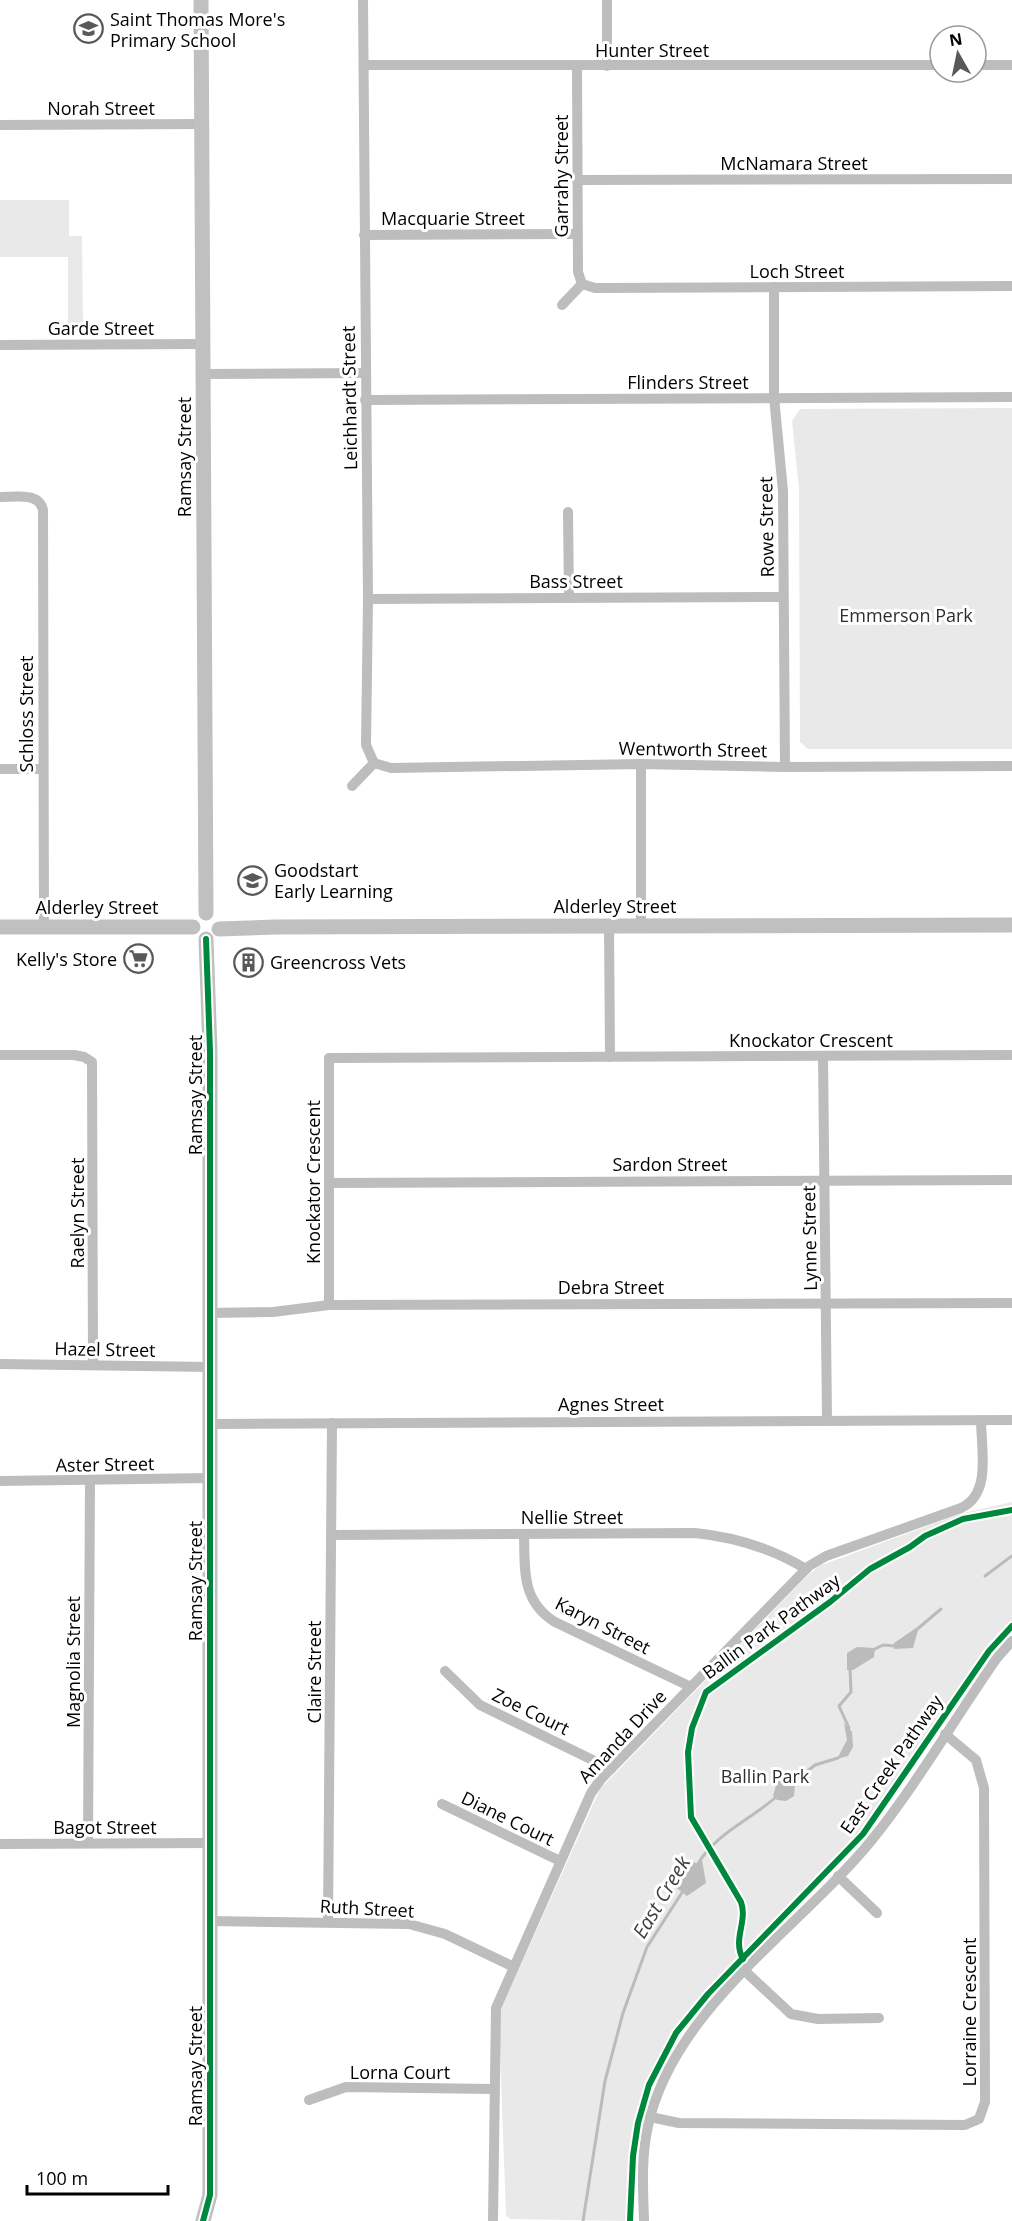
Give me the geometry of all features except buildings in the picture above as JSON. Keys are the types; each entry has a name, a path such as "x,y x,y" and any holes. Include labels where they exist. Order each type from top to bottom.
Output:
{"street":[{"name":"Ramsay Street","path":"201,0 206,913"},
{"name":"Leichhardt Street","path":"363,0 364,374 368,598 366,745 374,763"},
{"path":"607,0 607,66"},
{"name":"Hunter Street","path":"364,65 577,67 928,65"},
{"path":"988,65 1012,65"},
{"name":"Garrahy Street","path":"577,67 577,234 578,272 582,285"},
{"name":"Norah Street","path":"0,125 202,124"},
{"name":"McNamara Street","path":"577,180 1012,180"},
{"name":"Macquarie Street","path":"364,235 577,234"},
{"path":"562,305 582,285"},
{"name":"Loch Street","path":"582,285 595,288 1012,286"},
{"name":"Rowe Street","path":"774,287 774,397 783,491 785,767"},
{"name":"Garde Street","path":"0,345 203,344"},
{"path":"203,374 364,374"},
{"name":"Flinders Street","path":"365,400 1012,397"},
{"name":"Schloss Street","path":"0,497 35,498 41,502 44,510 44,927"},
{"path":"568,512 568,597"},
{"name":"Bass Street","path":"368,598 783,597"},
{"path":"352,786 374,763"},
{"name":"Wentworth Street","path":"374,763 391,768 641,764 785,767 1012,766"},
{"path":"641,764 641,925"},
{"path":"0,769 43,769"},
{"path":"206,913 218,919 219,929 214,937 206,939 197,936 193,927 196,918 206,913"},
{"path":"609,925 610,1057"},
{"name":"Alderley Street","path":"219,929 609,925 1012,925"},
{"name":"Alderley Street","path":"0,927 193,927"},
{"name":"Ramsay Street","path":"206,939 210,1051 210,2195 216,2221"},
{"path":"319,1051 329,1058"},
{"name":"Raelyn Street","path":"0,1055 74,1055 92,1062 93,1364"},
{"name":"Knockator Crescent","path":"329,1305 329,1058 1012,1055"},
{"name":"Lynne Street","path":"823,1056 828,1420"},
{"name":"Sardon Street","path":"329,1183 1012,1179"},
{"name":"Debra Street","path":"210,1313 273,1312 329,1305 1012,1303"},
{"name":"Hazel Street","path":"0,1364 210,1367"},
{"name":"Amanda Drive","path":"494,2221 494,2016 591,1793 611,1769 806,1569 826,1556 970,1503 979,1491 981,1482 981,1420"},
{"name":"Agnes Street","path":"210,1424 1012,1420"},
{"name":"Claire Street","path":"328,1922 332,1423"},
{"name":"Aster Street","path":"0,1481 210,1478"},
{"name":"Magnolia Street","path":"88,1843 90,1480"},
{"name":"Karyn Street","path":"525,1534 526,1587 543,1613 555,1622 691,1687"},
{"name":"Nellie Street","path":"332,1535 711,1535 760,1547 806,1569"},
{"path":"644,2221 643,2157 650,2116 667,2072 685,2039 711,2007 838,1876 883,1826 997,1658 1012,1641"},
{"name":"Zoe Court","path":"445,1671 480,1705 611,1769"},
{"name":"Lorraine Crescent","path":"650,2116 679,2123 965,2126 979,2119 985,2102 984,1788 976,1760 945,1734"},
{"name":"Diane Court","path":"442,1804 560,1861"},
{"name":"Bagot Street","path":"0,1844 210,1844"},
{"path":"838,1876 877,1913"},
{"name":"Ruth Street","path":"210,1921 396,1923 445,1934 514,1966"},
{"path":"746,1972 791,2014 818,2019 879,2018"},
{"name":"Lorna Court","path":"309,2100 346,2087 494,2088"},
{"name":"Ramsay Street","path":"203,2221 210,2195"}],"green space":[{"path":"0,200 69,200 69,236 82,236 83,329 68,328 68,257 0,257"},
{"name":"Emmerson Park","path":"1012,408 1012,749 808,749 800,742 799,489 792,421 800,409"},
{"name":"Ballin Park","path":"1012,1502 1012,1624 990,1648 952,1699 900,1781 861,1833 817,1882 708,1993 689,2015 664,2051 639,2114 631,2204 626,2221 510,2219 506,2215 499,2025 501,2009 600,1789 819,1566 963,1513"}],"shaded area":[{"path":"916,1628 918,1630 913,1648 894,1649 894,1643"},
{"path":"857,1647 875,1648 874,1657 853,1670 847,1670 847,1653"},
{"path":"844,1723 852,1732 853,1747 848,1756 837,1759 847,1740"},
{"path":"788,1776 801,1776 795,1785 794,1796 786,1801 777,1800 773,1796 777,1782"},
{"path":"702,1860 706,1883 687,1896 674,1886 675,1883 693,1861 698,1865"}],"waterway":[{"name":"East Creek","path":"985,1576 1012,1556"},
{"name":"East Creek","path":"915,1631 941,1609"},
{"name":"East Creek","path":"873,1650 883,1645 895,1646"},
{"name":"East Creek","path":"849,1728 839,1706 851,1692 850,1668"},
{"name":"East Creek","path":"800,1777 815,1765 838,1758"},
{"name":"East Creek","path":"696,1867 703,1856 722,1837 776,1797"},
{"name":"East Creek","path":"583,2221 605,2081 623,2013 647,1947 683,1891"}],"cycle path":[{"path":"203,2221 210,2195 210,1051 206,939"},
{"name":"Ballin Park Pathway","path":"743,1959 739,1944 743,1917 741,1902 691,1817 688,1752 692,1728 706,1692 830,1602 870,1569 925,1536 963,1519 1012,1510"},
{"name":"East Creek Pathway","path":"630,2221 633,2156 638,2123 649,2085 676,2033 708,1994 863,1834 989,1651 1012,1626"}],"place":[{"name":"Saint Thomas More's Primary School","path":"89,29"},
{"name":"Goodstart Early Learning","path":"253,880"},
{"name":"Kelly's Store","path":"138,959"},
{"name":"Greencross Vets","path":"249,962"}]}
